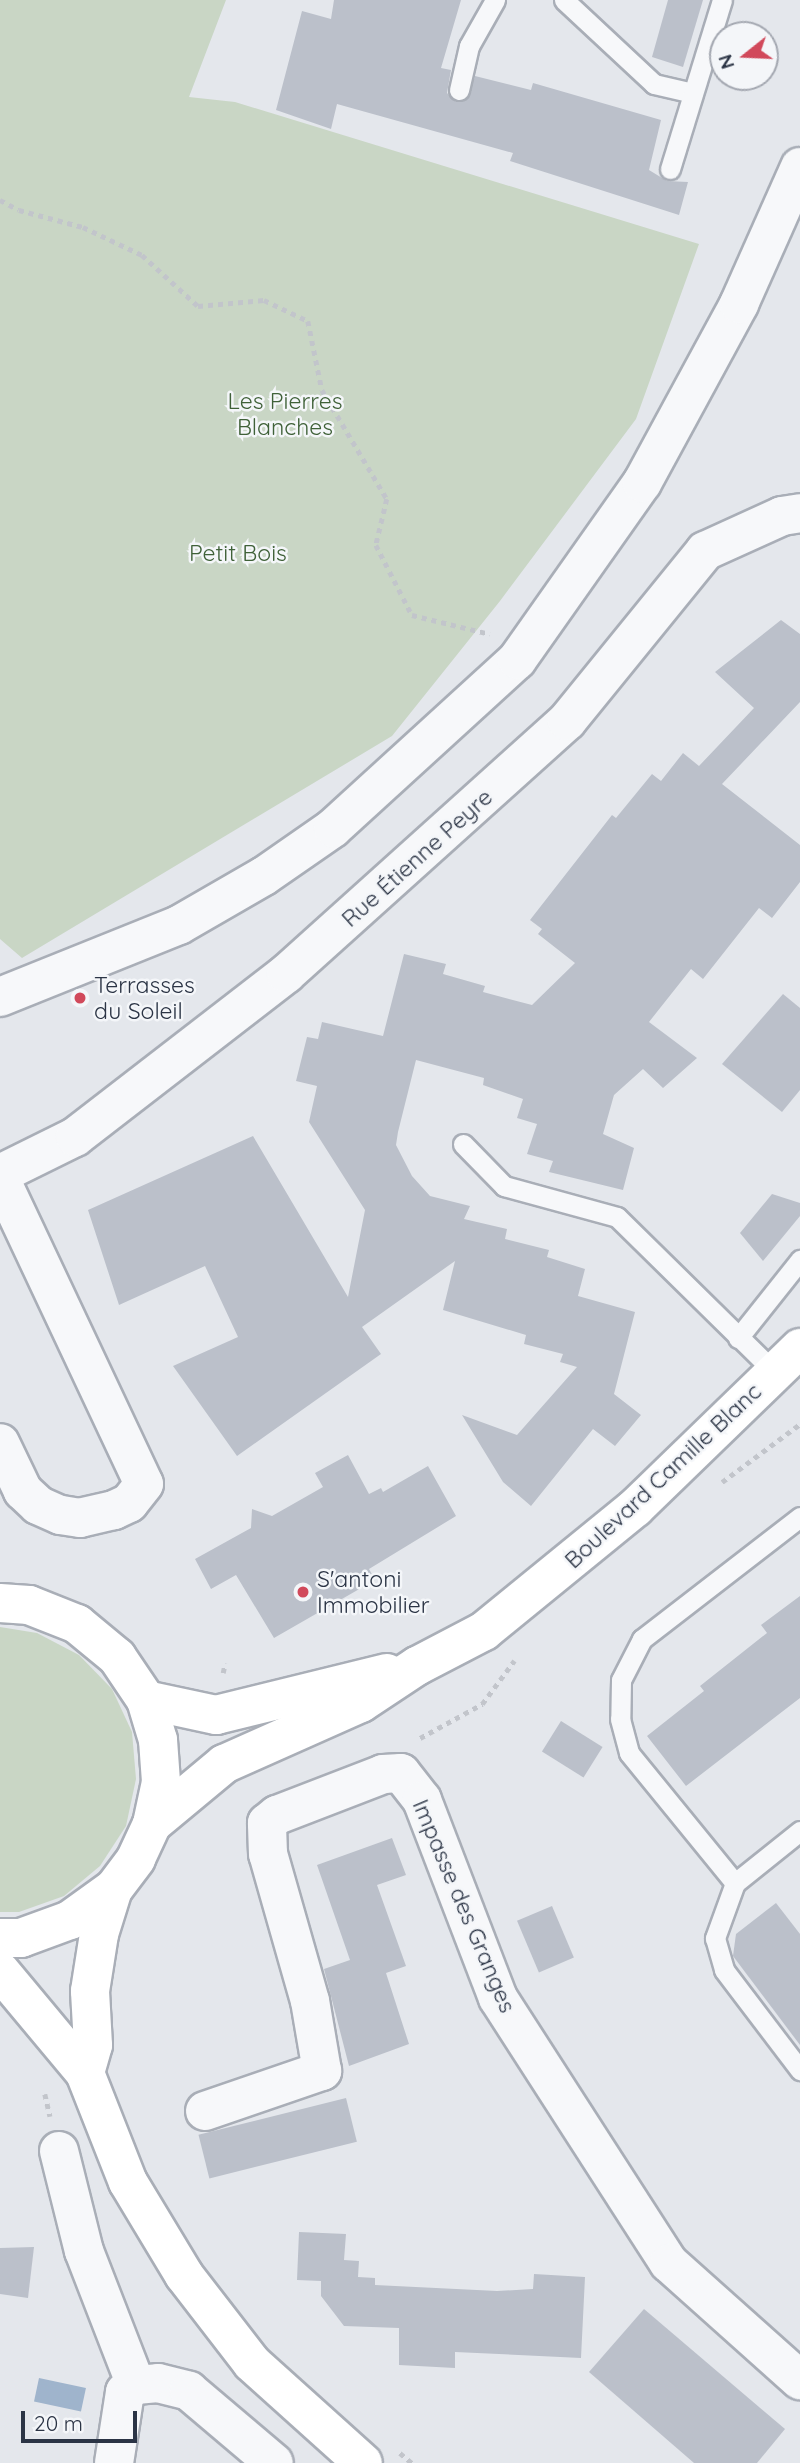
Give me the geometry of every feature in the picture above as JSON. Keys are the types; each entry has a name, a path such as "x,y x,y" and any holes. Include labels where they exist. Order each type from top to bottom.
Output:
{"main road":[{"name":"Boulevard Camille Blanc","path":"152,1824 224,1764 361,1703 417,1666 484,1631 635,1508 787,1360"},
{"path":"0,1603 29,1605 77,1624 117,1657 146,1700 158,1740 160,1782 152,1824 136,1859 113,1889 71,1920 20,1938 0,1938"},
{"name":"Boulevard Camille Blanc","path":"146,1700 216,1715 417,1666"},
{"path":"85,2073 93,2045 90,1991 99,1934 113,1889"},
{"path":"0,1971 85,2073 128,2182 184,2275 252,2363 378,2455"}],"street":[{"path":"0,997 179,925 264,876 333,828 395,775 517,660 642,483 739,304 800,167"},
{"name":"Rue Étienne Peyre","path":"0,1176 75,1137 296,965 567,722 705,551 782,516 800,513"},
{"path":"0,1176 144,1484 129,1503 114,1510 80,1518 60,1515 38,1505 23,1490 0,1443"},
{"name":"Impasse des Granges","path":"205,2111 322,2071 310,2001 268,1854 267,1823 277,1815 383,1774 401,1773 422,1800 498,1998 669,2263 800,2380"},
{"path":"59,2151 84,2251 136,2385"},
{"path":"114,2463 125,2392 136,2385 170,2384 189,2390 274,2463"}],"lane":[{"path":"459,90 469,46 495,0"},
{"path":"564,0 654,84 693,93"},
{"path":"670,169 722,0"},
{"path":"463,1144 504,1185 617,1217 738,1338 787,1360"},
{"path":"738,1338 800,1261"},
{"path":"735,1883 629,1753 620,1719 621,1680 642,1639 800,1517"},
{"path":"800,1831 735,1883 715,1938 724,1970 800,2070"}],"path":[{"path":"0,200 19,210 83,226 142,255 198,306 264,300 309,321 322,390 387,499 376,545 412,615 529,643"},
{"path":"378,2455 412,2463"}],"green space":[{"name":"Petit Bois","path":"0,0 226,0 189,97 235,102 699,244 636,419 500,601 392,736 22,958 0,939"},
{"path":"0,1627 37,1633 79,1655 112,1689 132,1732 136,1779 126,1826 100,1866 64,1896 19,1912 0,1912"}],"water":[{"path":"39,2378 86,2388 81,2411 34,2401"}],"building":[{"path":"334,0 461,0 441,68 451,70 447,93 456,102 468,98 475,76 531,90 533,83 661,120 649,170 667,181 688,182 679,215 510,161 513,153 337,104 331,129 276,110 302,11 331,19"},
{"path":"668,0 703,0 683,67 652,57"},
{"path":"781,620 800,634 800,702 722,784 800,845 800,882 772,918 759,908 703,979 691,969 649,1022 697,1058 663,1088 643,1069 614,1095 603,1134 634,1148 623,1190 549,1172 553,1161 527,1154 537,1124 517,1118 523,1099 483,1085 484,1078 416,1060 398,1132 396,1145 412,1176 430,1196 470,1206 464,1219 507,1229 505,1239 549,1250 547,1257 585,1269 578,1296 635,1312 614,1394 641,1415 615,1446 593,1429 531,1506 503,1482 462,1415 517,1435 577,1367 560,1362 563,1354 524,1344 526,1335 443,1310 455,1261 362,1327 381,1354 237,1456 173,1366 238,1337 205,1266 119,1305 88,1210 253,1136 348,1297 365,1210 309,1122 317,1086 296,1081 307,1037 318,1039 322,1022 383,1036 404,954 446,964 443,974 485,986 483,992 532,1005 575,963 538,934 542,929 530,920 612,815 616,818 652,774 661,781 683,753 699,766 754,708 715,672"},
{"path":"783,994 800,1008 800,1090 782,1112 722,1064"},
{"path":"772,1194 800,1203 800,1216 763,1261 740,1233"},
{"path":"348,1455 369,1494 381,1488 383,1492 428,1466 456,1516 369,1569 375,1580 274,1638 236,1575 211,1589 195,1559 251,1528 252,1509 272,1516 323,1487 315,1473"},
{"path":"800,1596 800,1698 686,1786 647,1736 704,1691 700,1686 767,1633 761,1625"},
{"path":"561,1721 603,1747 583,1777 542,1752"},
{"path":"392,1838 406,1875 377,1885 406,1966 386,1973 409,2044 349,2066 324,1969 350,1960 317,1865"},
{"path":"776,1903 800,1934 800,2045 733,1956 736,1934"},
{"path":"552,1906 574,1958 539,1972 517,1921"},
{"path":"346,2098 357,2142 209,2178 199,2135"},
{"path":"299,2232 346,2234 344,2260 359,2261 358,2277 375,2278 375,2285 497,2291 533,2289 534,2274 585,2277 581,2358 455,2352 455,2368 399,2365 399,2328 344,2326 321,2296 321,2281 297,2280"},
{"path":"34,2247 28,2298 0,2294 0,2248"},
{"path":"644,2309 785,2429 757,2463 694,2463 589,2372"}],"place":[{"name":"Terrasses du Soleil","path":"80,998"},
{"name":"S'antoni Immobilier","path":"303,1592"}],"park label":[{"name":"Les Pierres Blanches","path":"285,414"}]}
